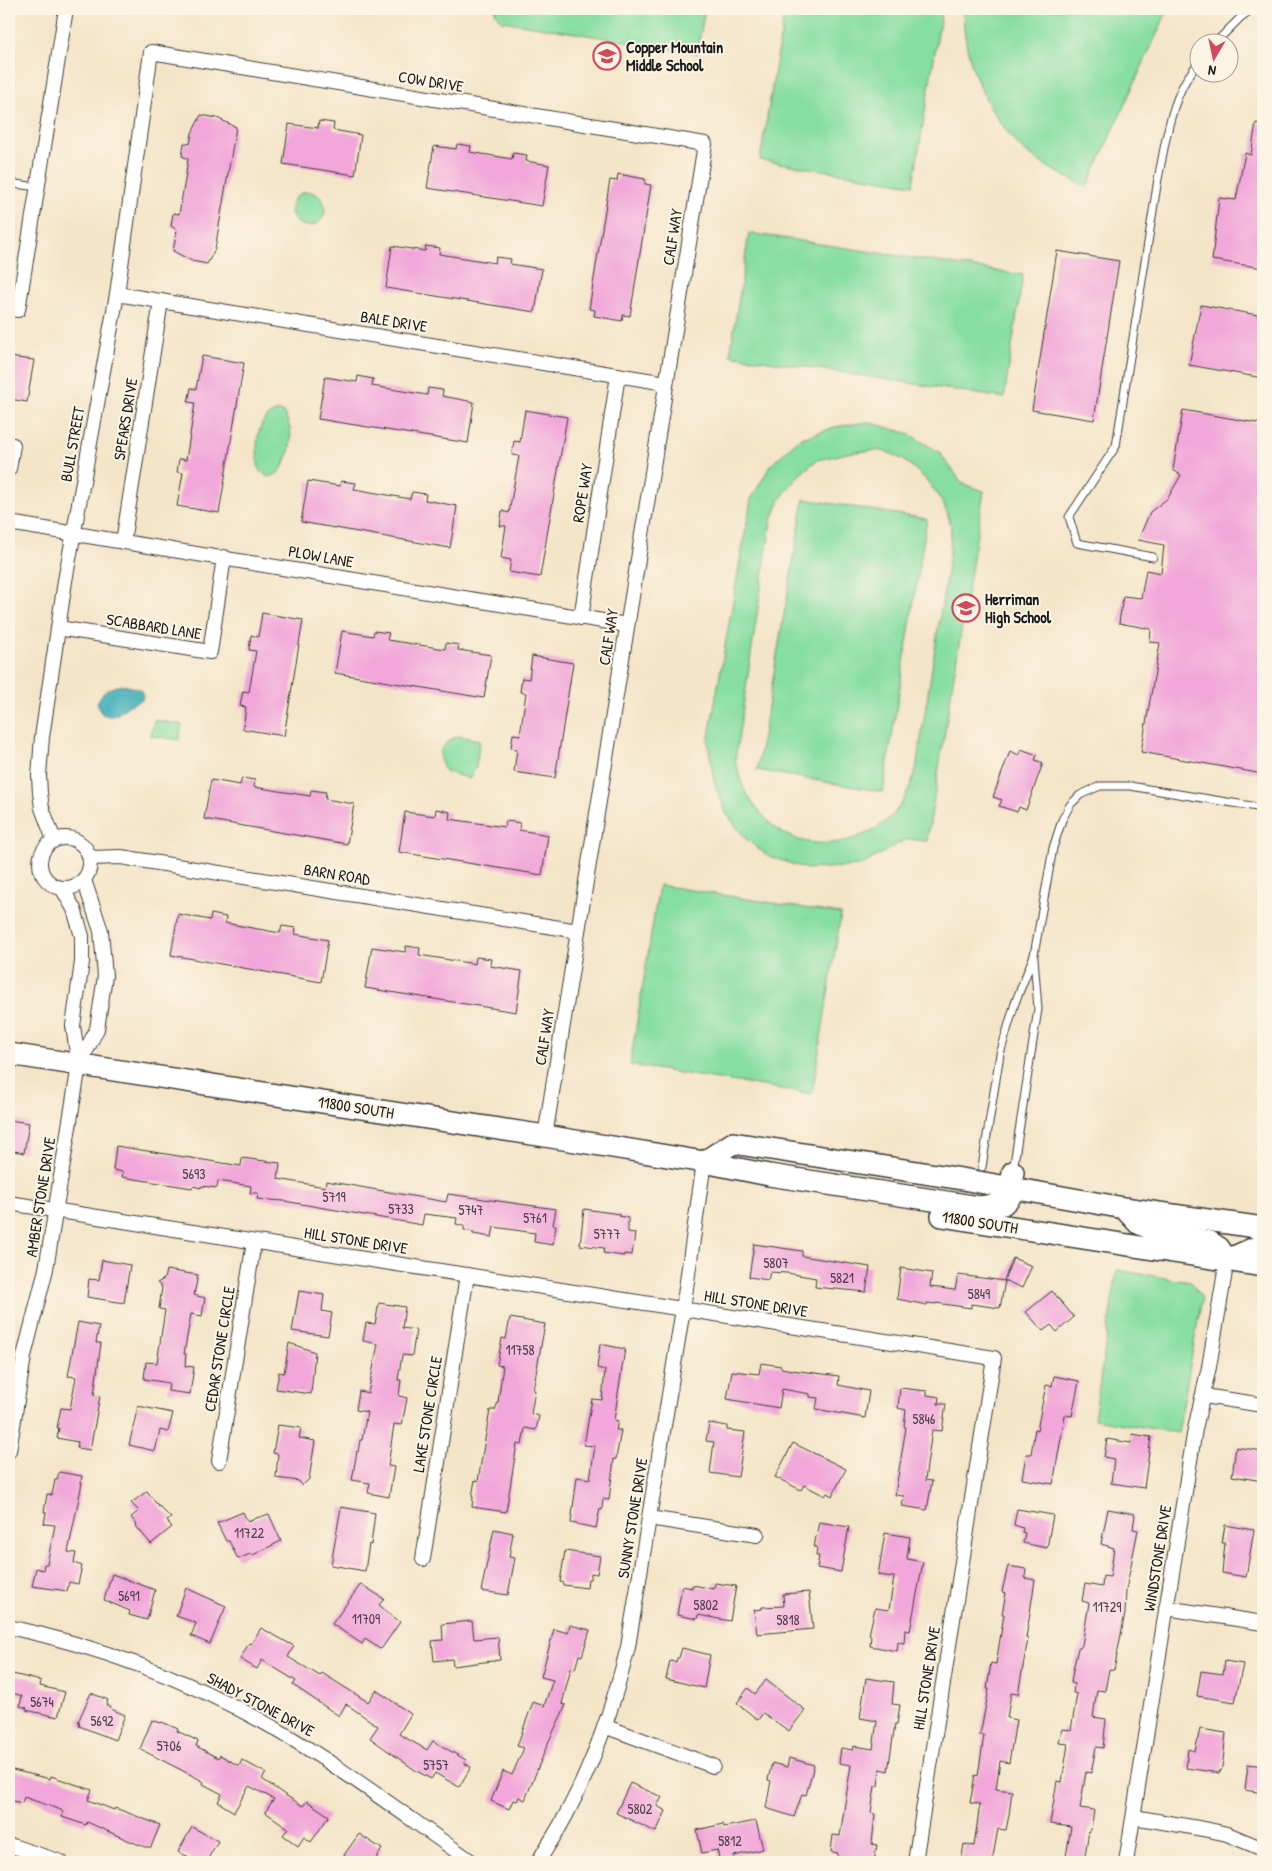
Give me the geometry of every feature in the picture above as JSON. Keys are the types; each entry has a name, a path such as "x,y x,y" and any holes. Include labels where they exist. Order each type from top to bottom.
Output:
{"main road":[{"name":"11800 SOUTH","path":"9,1054 704,1162 738,1184 1263,1266"},
{"path":"704,1162 733,1143 962,1179 1012,1180 1124,1208 1263,1228"},
{"path":"704,1162 769,1175 979,1207 1003,1204 1010,1197 1012,1180"},
{"path":"962,1179 974,1176 982,1167"},
{"path":"1124,1208 1138,1223 1158,1232 1210,1242 1219,1248 1227,1260 1263,1244"}],"street":[{"path":"13,309 37,187 66,9"},
{"name":"COW DRIVE","path":"151,52 705,144"},
{"name":"BULL STREET","path":"54,840 42,808 39,776 42,737 58,628 116,294 151,52"},
{"name":"CALF WAY","path":"545,1136 705,144"},
{"name":"BALE DRIVE","path":"116,294 666,383"},
{"name":"SPEARS DRIVE","path":"123,542 161,301"},
{"name":"ROPE WAY","path":"580,618 618,375"},
{"path":"9,469 11,445"},
{"name":"PLOW LANE","path":"9,523 627,625"},
{"name":"SCABBARD LANE","path":"58,628 210,652 224,557"},
{"path":"62,888 78,885 84,880 90,866 90,858 87,851 76,840 69,838 54,840 48,844 42,851 40,867 47,881 62,888 74,909 82,936 82,971 73,1026 79,1065"},
{"name":"BARN ROAD","path":"90,858 121,857 578,931"},
{"path":"79,1065 97,1029 105,976 101,931 84,880"},
{"name":"AMBER STONE DRIVE","path":"9,1451 24,1356 43,1285 79,1065"},
{"name":"SUNNY STONE DRIVE","path":"538,1862 569,1810 604,1726 628,1648 683,1309 704,1162"},
{"name":"HILL STONE DRIVE","path":"9,1204 994,1358 915,1862"},
{"name":"CEDAR STONE CIRCLE","path":"219,1461 254,1242"},
{"name":"WINDSTONE DRIVE","path":"1126,1862 1195,1429 1204,1396 1227,1260"},
{"name":"LAKE STONE CIRCLE","path":"422,1559 467,1275"},
{"path":"1204,1396 1263,1406"},
{"path":"649,1518 757,1535"},
{"path":"1166,1608 1263,1623"},
{"name":"SHADY STONE DRIVE","path":"9,1627 60,1640 133,1664 170,1678 239,1710 280,1731 328,1762 472,1862"},
{"path":"604,1726 713,1766"},
{"path":"1134,1817 1228,1834 1263,1849"},
{"path":"9,1845 61,1862"}],"lane":[{"path":"1226,32 1252,9"},
{"path":"1153,557 1077,543 1069,517 1116,446 1157,187 1175,106 1190,75"},
{"path":"9,182 37,187"},
{"path":"982,1167 1000,1054 1015,1003 1034,956 1052,848 1062,820 1070,805 1080,795 1100,786 1130,786 1263,808"},
{"path":"1012,1180 1038,1009 1034,956"}],"green space":[{"path":"495,9 705,9 697,53 502,21 495,12"},
{"path":"785,9 942,9 913,185 760,160"},
{"path":"963,9 1164,9 1166,14 1087,187 1053,170 1029,154 1017,144 996,117 974,73 969,57"},
{"path":"308,192 315,193 320,197 324,202 324,216 320,221 315,225 308,226 301,225 296,221 292,216 291,209 292,202 296,197 301,193"},
{"path":"749,233 1023,275 1004,398 730,355"},
{"path":"278,411 284,413 289,425 291,435 289,450 280,471 268,477 259,470 257,454 258,436 264,420"},
{"path":"867,422 907,433 939,452 963,484 984,491 927,841 906,839 860,866 807,869 768,856 745,838 726,813 714,781 708,742 751,499 771,465 799,439 835,427","holes":["852,452 887,452 898,457 919,473 937,494 949,517 951,529 950,552 916,770 903,802 883,823 868,833 833,843 815,843 797,839 781,832 767,820 754,805 744,789 735,760 771,522 780,499 799,475 817,460"]},
{"path":"804,499 927,519 883,792 757,770"},
{"path":"154,720 182,725 179,740 151,736"},
{"path":"457,736 480,740 476,767 470,779 445,771 440,759 443,746"},
{"path":"659,885 841,914 812,1094 630,1065"},
{"path":"1117,1270 1191,1282 1202,1298 1178,1433 1094,1419"}],"water":[{"path":"123,685 140,689 142,699 116,715 102,714 97,704 101,696 110,688"}],"building":[{"path":"201,115 217,118 236,127 215,249 207,264 192,261 173,251 177,230 171,226 173,213 179,214 185,180 188,159 182,156 184,143 190,144 192,133"},
{"path":"319,121 334,123 333,130 361,135 355,175 283,164 289,124 318,128"},
{"path":"1256,123 1263,124 1263,268 1212,260 1219,198 1236,200 1245,153 1251,155"},
{"path":"457,144 471,146 470,152 512,159 513,153 527,155 526,161 549,165 542,206 427,188 434,146 456,149"},
{"path":"618,174 645,179 645,184 651,185 630,316 623,315 622,321 594,316 595,310 589,309 610,180 617,181"},
{"path":"392,246 425,251 426,246 440,248 439,254 495,263 496,257 511,259 510,264 542,269 535,312 386,288"},
{"path":"1057,251 1119,261 1094,420 1032,410"},
{"path":"1201,305 1263,316 1263,378 1189,365"},
{"path":"202,356 244,363 219,513 177,506 183,473 177,472 179,459 186,460 195,403 188,402 191,388 196,389"},
{"path":"9,357 34,360 27,402 9,399"},
{"path":"358,376 373,379 372,386 427,395 428,388 443,390 442,396 474,402 468,443 318,419 325,377 357,382"},
{"path":"525,410 567,417 540,577 509,572 511,560 501,558 506,526 500,526 502,511 509,513 519,456 512,455 514,441 520,442"},
{"path":"1183,410 1263,424 1263,774 1141,752 1160,643 1150,642 1151,629 1119,623 1123,596 1141,598 1146,570 1161,573 1164,545 1138,540 1150,512 1168,498 1181,475 1173,470"},
{"path":"308,481 340,486 341,481 356,483 354,489 410,499 412,492 426,494 425,500 457,506 450,548 301,522"},
{"path":"262,613 303,620 284,736 243,729 246,707 240,706 243,691 249,692 256,651 249,650 251,635 258,637"},
{"path":"342,631 373,636 374,631 389,633 387,640 445,649 446,643 459,645 458,650 491,655 484,698 335,673"},
{"path":"532,656 573,663 555,778 514,772 517,749 511,748 513,734 520,735 526,693 520,692 522,678 529,679"},
{"path":"1021,749 1037,755 1035,760 1043,763 1026,810 1019,807 1017,812 999,806 1002,800 993,797 1010,751 1019,755"},
{"path":"242,778 255,780 254,787 310,796 311,790 326,792 325,799 354,804 347,844 204,819 211,780 240,785"},
{"path":"436,809 450,812 449,819 505,827 506,821 520,823 519,830 548,835 542,875 399,852 405,812 435,816"},
{"path":"178,914 210,920 211,914 226,917 225,923 280,933 282,926 296,928 295,934 328,940 321,982 171,955"},
{"path":"406,946 420,948 419,955 475,964 476,957 491,959 490,966 522,971 516,1012 365,988 372,947 405,952"},
{"path":"9,1120 29,1123 24,1153 9,1150"},
{"path":"116,1146 241,1166 242,1158 280,1163 278,1179 325,1187 326,1181 446,1202 448,1194 556,1209 553,1225 556,1225 553,1245 534,1242 535,1233 494,1227 492,1237 473,1234 473,1232 464,1230 464,1226 456,1224 457,1218 424,1214 422,1225 284,1201 257,1199 258,1193 250,1193 251,1186 218,1181 217,1188 193,1186 192,1188 122,1177 123,1172 113,1170"},
{"path":"584,1209 619,1214 619,1216 628,1218 628,1232 635,1233 632,1255 624,1254 624,1256 603,1253 604,1248 580,1245"},
{"path":"754,1244 802,1251 802,1256 870,1267 866,1292 815,1287 816,1278 787,1273 770,1272 768,1280 749,1277"},
{"path":"1013,1258 1032,1266 1022,1288 1004,1280"},
{"path":"102,1260 130,1265 124,1303 87,1297 89,1279 99,1280"},
{"path":"901,1268 932,1273 930,1287 955,1290 958,1275 1005,1281 1000,1308 971,1304 971,1308 936,1303 927,1303 927,1305 897,1299"},
{"path":"166,1270 198,1275 194,1295 205,1298 202,1316 191,1314 184,1354 186,1354 185,1366 194,1367 190,1394 168,1391 169,1383 144,1379 146,1362 157,1363 165,1310 159,1309 162,1287 157,1283 164,1279"},
{"path":"299,1291 324,1295 322,1311 332,1313 328,1336 292,1331"},
{"path":"1052,1291 1074,1317 1057,1332 1051,1325 1043,1331 1026,1312"},
{"path":"379,1303 405,1307 402,1328 416,1330 412,1356 402,1355 398,1380 401,1380 399,1396 407,1398 402,1425 394,1424 388,1466 394,1467 389,1497 368,1493 370,1483 352,1480 367,1412 356,1410 359,1391 368,1393 378,1344 363,1341 366,1323 375,1324"},
{"path":"510,1318 545,1324 533,1390 535,1390 531,1414 539,1416 536,1430 525,1428 522,1445 517,1444 506,1512 472,1507 472,1497 475,1480 478,1481 490,1410 495,1410 498,1402 503,1366 497,1365 502,1338 506,1339"},
{"path":"78,1322 99,1326 96,1343 101,1343 94,1395 100,1396 90,1450 77,1448 78,1442 57,1438 61,1408 70,1409 76,1377 68,1376"},
{"path":"289,1343 315,1352 311,1394 276,1389 279,1372 284,1373"},
{"path":"600,1344 625,1349 614,1420 618,1421 616,1430 621,1430 616,1459 614,1459 609,1500 603,1499 602,1510 600,1509 596,1528 571,1523 577,1477 590,1479 595,1446 584,1445 592,1399 602,1400 605,1370 597,1368"},
{"path":"761,1363 792,1370 839,1376 838,1385 869,1391 865,1418 816,1409 818,1398 810,1397 810,1394 782,1389 779,1408 727,1399 732,1371 759,1374"},
{"path":"1054,1376 1079,1381 1072,1416 1065,1415 1053,1484 1022,1479 1026,1454 1031,1454 1046,1385 1052,1386"},
{"path":"900,1388 927,1391 927,1395 939,1397 938,1404 946,1404 942,1431 932,1430 925,1480 932,1481 927,1510 902,1506 904,1496 895,1495 906,1427 904,1427 906,1410 898,1408"},
{"path":"138,1406 173,1413 168,1432 160,1430 155,1451 129,1445"},
{"path":"709,1423 727,1426 727,1430 745,1432 738,1477 710,1473 714,1442 706,1441"},
{"path":"278,1425 301,1428 299,1438 315,1441 309,1479 302,1486 299,1481 276,1478 278,1454 273,1453"},
{"path":"1132,1434 1151,1437 1144,1488 1111,1483 1114,1459 1104,1457 1107,1439 1131,1443"},
{"path":"793,1443 846,1469 832,1496 827,1493 825,1496 804,1485 801,1490 775,1477"},
{"path":"1236,1447 1263,1451 1263,1481 1232,1476"},
{"path":"59,1472 82,1476 68,1552 76,1553 74,1563 82,1566 78,1584 69,1582 67,1591 32,1586 36,1568 43,1570 44,1564 47,1564 55,1525 44,1524 46,1512 44,1512 47,1494 52,1495"},
{"path":"147,1491 171,1518 167,1521 172,1527 151,1544 131,1517 139,1511 131,1503"},
{"path":"341,1507 375,1513 365,1571 331,1565"},
{"path":"1017,1509 1053,1515 1047,1548 1023,1543 1025,1533 1022,1532 1023,1528 1014,1525"},
{"path":"1108,1509 1135,1514 1133,1529 1138,1530 1126,1590 1125,1614 1114,1670 1109,1669 1105,1691 1097,1690 1093,1717 1106,1719 1103,1748 1096,1747 1091,1773 1086,1772 1080,1808 1094,1810 1084,1862 1065,1862 1071,1827 1050,1824 1057,1781 1062,1782 1068,1744 1059,1743 1062,1729 1071,1730 1077,1694 1073,1693 1074,1684 1071,1683 1078,1648 1082,1645 1089,1603 1082,1601 1085,1584 1102,1587 1103,1576 1110,1577 1114,1548 1101,1544"},
{"path":"243,1512 247,1521 269,1514 281,1541 253,1555 250,1554 238,1559 217,1523"},
{"path":"819,1522 849,1527 841,1572 817,1568 819,1556 816,1556 817,1547 814,1547"},
{"path":"1225,1525 1254,1530 1246,1577 1222,1573 1225,1543 1222,1543"},
{"path":"494,1529 513,1533 509,1557 515,1558 508,1595 481,1591"},
{"path":"885,1533 910,1537 907,1559 923,1562 910,1631 905,1630 904,1643 898,1642 897,1651 870,1646 871,1635 869,1635 875,1608 889,1610 894,1577 878,1575"},
{"path":"565,1551 600,1556 597,1574 591,1573 587,1588 563,1585 560,1582"},
{"path":"1008,1566 1026,1569 1025,1578 1035,1580 1026,1638 1028,1639 1018,1694 1011,1693 1007,1718 1016,1720 1009,1763 1000,1761 996,1789 1012,1791 1009,1815 1006,1830 998,1829 992,1862 961,1862 964,1844 974,1846 980,1804 970,1803 975,1775 978,1776 984,1735 980,1735 989,1689 987,1689 991,1663 996,1664 1006,1593 1002,1592"},
{"path":"112,1574 155,1590 147,1620 129,1615 130,1611 104,1600"},
{"path":"715,1583 736,1586 730,1621 698,1615 697,1619 677,1615 682,1586 692,1588 692,1585 714,1589"},
{"path":"361,1584 384,1599 379,1605 400,1622 380,1649 365,1639 362,1644 332,1624"},
{"path":"186,1588 226,1606 210,1644 191,1636 196,1623 176,1616"},
{"path":"809,1592 813,1629 757,1634 754,1610 762,1609 762,1607 784,1606 783,1594"},
{"path":"472,1621 474,1639 498,1637 500,1660 453,1666 452,1659 434,1661 432,1641 443,1640 442,1624"},
{"path":"570,1625 590,1630 582,1656 579,1655 575,1669 571,1668 562,1704 566,1705 525,1800 519,1797 517,1801 513,1800 509,1809 491,1801 503,1771 512,1775 524,1748 517,1746 533,1702 544,1706 553,1680 541,1677 554,1629 568,1633"},
{"path":"261,1628 294,1646 288,1657 320,1676 322,1673 368,1702 376,1690 411,1714 399,1734 427,1750 433,1741 466,1760 464,1763 471,1767 459,1787 435,1773 431,1779 370,1738 378,1726 346,1704 339,1716 293,1685 296,1681 262,1660 257,1669 240,1659 249,1643 251,1644"},
{"path":"682,1648 710,1655 704,1688 666,1679 670,1661 676,1662"},
{"path":"1225,1661 1243,1664 1235,1702 1197,1696 1201,1671 1223,1674"},
{"path":"13,1674 41,1681 40,1686 65,1692 58,1717 26,1710 27,1708 20,1706 22,1696 9,1692"},
{"path":"866,1678 894,1682 892,1704 900,1705 897,1724 895,1724 888,1771 880,1769 878,1786 875,1786 871,1813 875,1814 872,1844 877,1845 874,1862 836,1862 838,1853 831,1852 833,1835 840,1836 851,1765 839,1763 841,1748 853,1750 854,1746 873,1749 877,1721 860,1718"},
{"path":"766,1680 805,1710 789,1731 763,1713 758,1720 737,1703 748,1688 755,1694"},
{"path":"91,1693 108,1700 106,1705 125,1715 115,1740 79,1726 80,1722 78,1722"},
{"path":"152,1720 178,1729 177,1731 198,1741 196,1746 218,1758 220,1755 239,1766 242,1760 266,1773 262,1779 285,1795 303,1806 307,1801 329,1816 311,1842 304,1837 298,1846 283,1835 288,1828 265,1812 274,1799 249,1786 234,1812 218,1802 222,1794 203,1784 204,1782 197,1778 140,1749"},
{"path":"1200,1729 1226,1733 1223,1761 1219,1773 1186,1768 1188,1749 1195,1751"},
{"path":"789,1758 814,1765 806,1795 802,1794 794,1817 766,1808 771,1781 768,1780 772,1763 787,1767"},
{"path":"1248,1764 1263,1766 1263,1793 1245,1790"},
{"path":"9,1769 50,1779 51,1776 92,1790 88,1800 160,1825 151,1847 145,1847 132,1842 87,1822 86,1825 62,1817 63,1813 61,1810 24,1797 22,1803 9,1800"},
{"path":"630,1783 662,1797 657,1806 666,1811 656,1832 616,1813"},
{"path":"756,1821 763,1849 734,1856 735,1862 720,1862 717,1850 702,1853 697,1830 723,1824 724,1827"},
{"path":"192,1827 218,1841 206,1862 200,1862 178,1852"},
{"path":"359,1834 382,1849 374,1862 339,1862"}],"place":[{"name":"Copper Mountain Middle School","path":"607,56"},
{"name":"Herriman High School","path":"966,608"}]}
